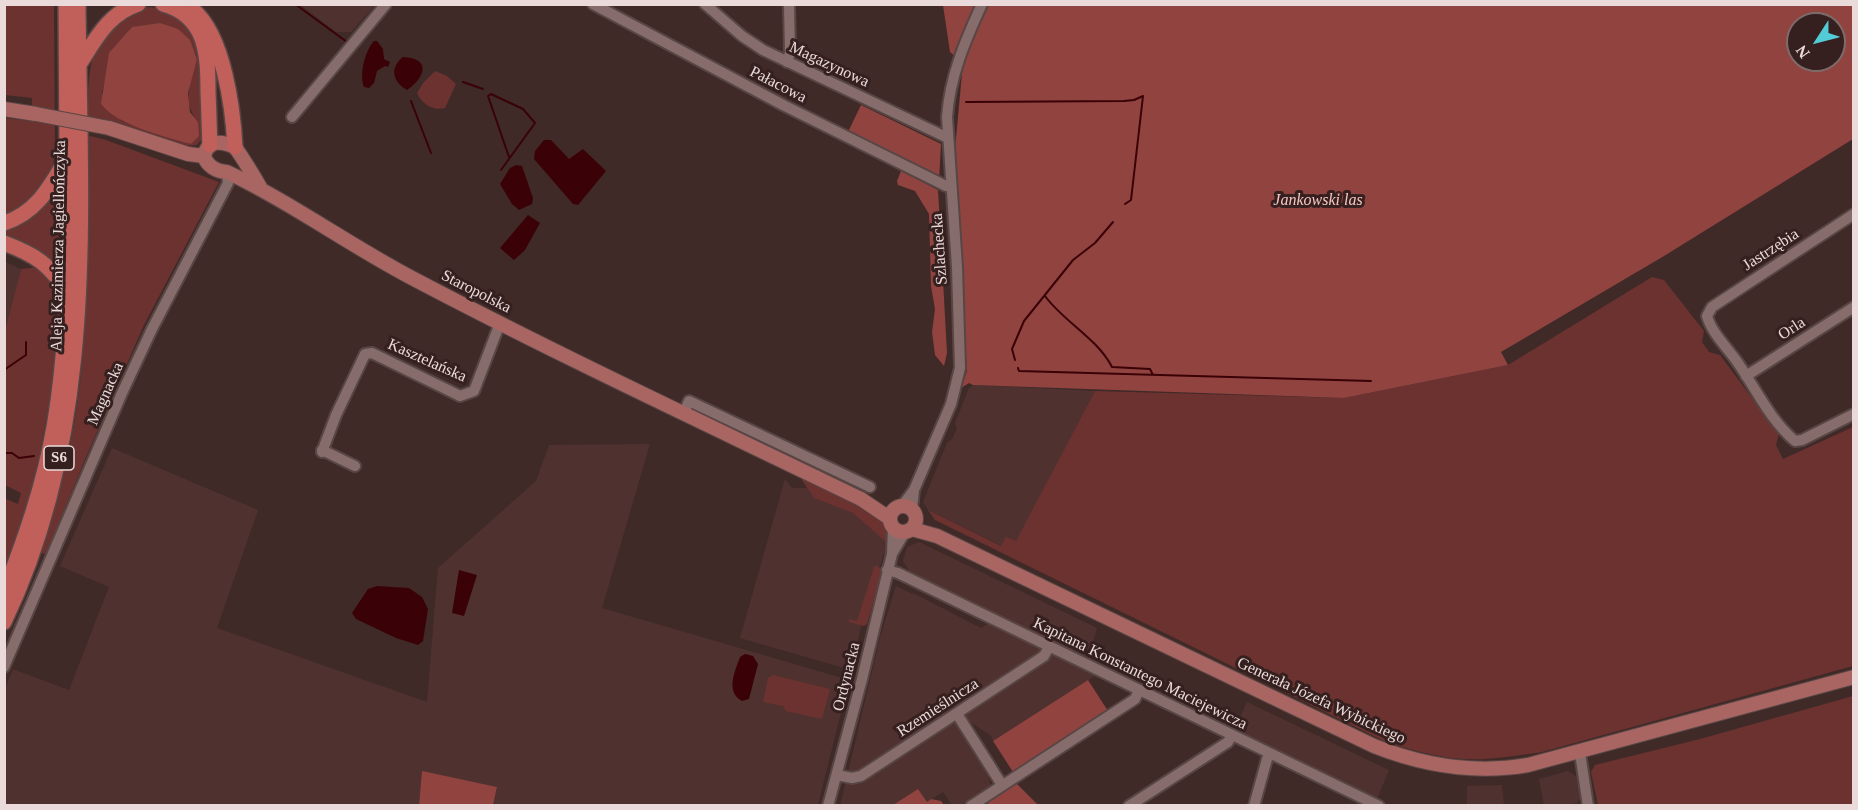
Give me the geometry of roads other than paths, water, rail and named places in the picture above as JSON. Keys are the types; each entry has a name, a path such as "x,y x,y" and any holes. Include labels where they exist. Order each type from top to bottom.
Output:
{"highway":[{"name":"Aleja Kazimierza Jagiellończyka","path":"4,593 35,506 54,428 60,389 68,291 66,4"},
{"name":"Aleja Kazimierza Jagiellończyka","path":"4,622 26,572 48,504 61,452 75,361 80,277 78,4"},
{"path":"78,66 98,34 110,20 138,4"},
{"path":"163,4 182,12 196,26 204,44 208,60 207,151"},
{"path":"187,4 207,25 218,49 231,106 237,152"},
{"path":"4,223 15,220 36,205 48,191 67,158"},
{"path":"4,243 38,258 68,291"}],"main road":[{"path":"4,109 109,128 188,154 207,151 219,142 237,152 236,166 227,172 222,172 210,165 207,151"},
{"name":"Staropolska","path":"237,152 246,162 260,187"},
{"name":"Staropolska","path":"227,172 260,187 398,270 500,323 903,519"},
{"name":"Generała Józefa Wybickiego","path":"903,519 1337,729 1395,755 1430,763 1491,769 1528,765 1580,753 1854,677"}],"street":[{"path":"292,117 386,4"},
{"name":"Pałacowa","path":"593,4 881,154 946,186 951,186"},
{"name":"Magazynowa","path":"705,4 742,36 763,50 948,138"},
{"path":"787,62 790,53 789,4"},
{"name":"Szlachecka","path":"903,519 951,404 960,368 957,267 947,117 951,83 982,4"},
{"name":"Magnacka","path":"4,667 122,393 152,329 228,183 227,172"},
{"name":"Jastrzębia","path":"1746,376 1712,327 1707,312 1854,214"},
{"name":"Orla","path":"1746,376 1854,307"},
{"name":"Kasztelańska","path":"355,466 322,451 336,415 366,354 372,353 463,396 474,391 500,323"},
{"path":"1746,376 1785,433 1795,441 1802,440 1854,414"},
{"path":"684,413 689,401 870,487"},
{"path":"857,481 862,495 861,499"},
{"name":"Ordynacka","path":"828,806 862,679 887,570 903,519"},
{"name":"Kapitana Konstantego Maciejewicza","path":"887,570 898,573 1379,806"},
{"name":"Rzemieślnicza","path":"837,775 852,778 861,776 1044,656 1049,647"},
{"path":"971,806 1135,699 1139,690"},
{"path":"957,714 1002,785"},
{"path":"1129,806 1228,742 1232,735"},
{"path":"1580,753 1588,806"},
{"path":"1254,806 1270,754"},
{"path":"1349,806 1354,795"}],"waterway":[{"path":"295,4 347,42"},
{"path":"463,82 483,89"},
{"path":"501,170 535,123 523,109 491,94 488,96 509,157"},
{"path":"966,102 1124,101 1143,96 1131,200 1125,204"},
{"path":"411,101 431,153"},
{"path":"1015,360 1012,349 1024,321 1073,260 1095,243 1113,222"},
{"path":"1045,296 1061,314 1098,347 1112,367 1150,369 1153,375"},
{"path":"4,370 26,355 26,342"},
{"path":"1018,368 1019,371 1371,381"},
{"path":"4,453 12,453 19,458 34,456"}],"park label":[{"name":"Jankowski las","path":"1318,201"}]}
